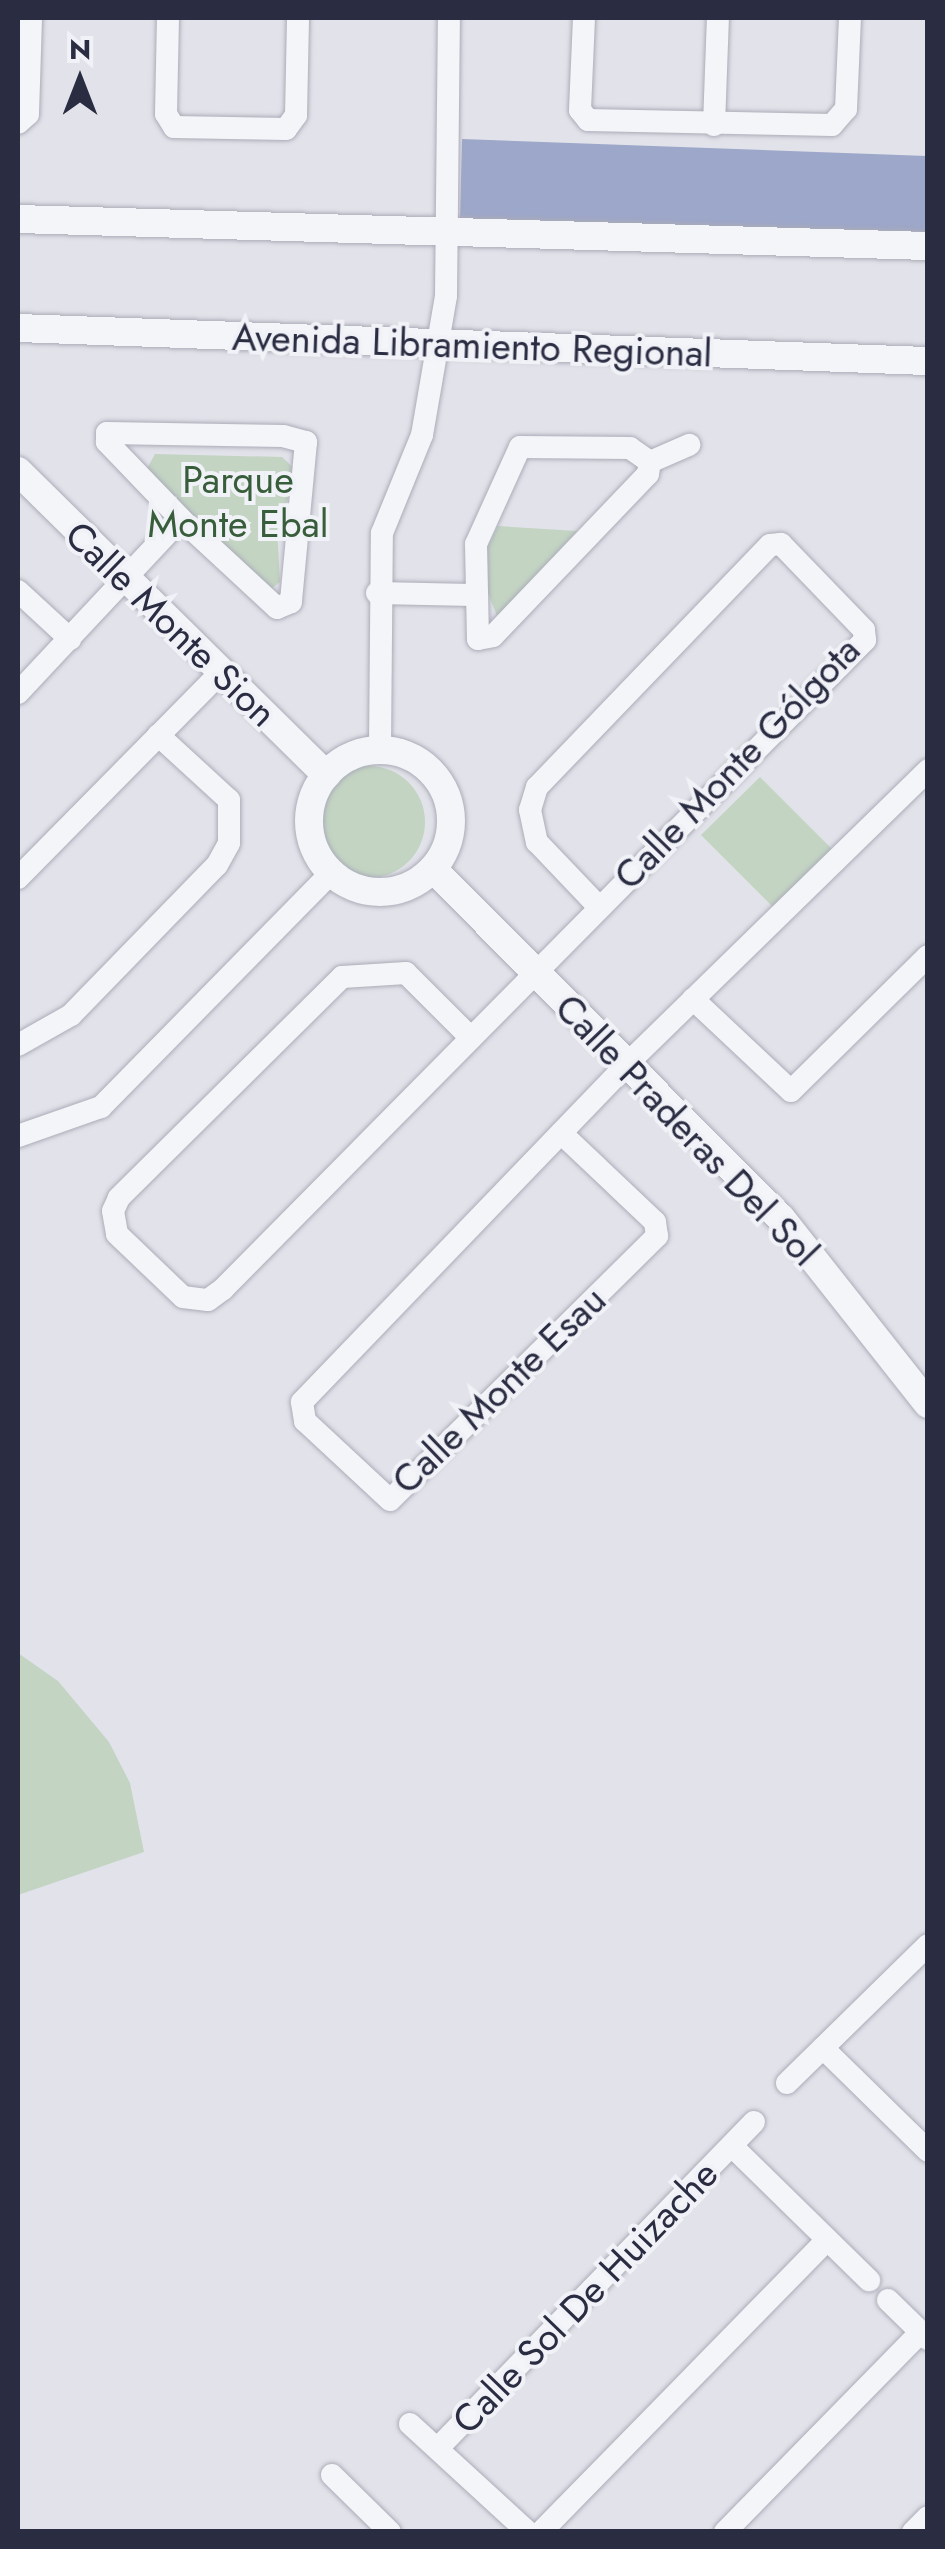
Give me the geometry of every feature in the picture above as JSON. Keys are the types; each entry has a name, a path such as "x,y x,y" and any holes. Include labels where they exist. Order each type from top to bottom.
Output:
{"street":[{"path":"19,123 28,114 31,18"},
{"path":"168,18 166,114 174,126 286,129 296,115 298,18"},
{"path":"380,749 377,593 382,533 422,435 439,345 446,235 449,18"},
{"path":"584,18 580,110 588,120 832,125 846,109 850,18"},
{"path":"714,124 718,18"},
{"path":"18,219 446,235 928,246"},
{"name":"Avenida Libramiento Regional","path":"18,328 928,361"},
{"path":"107,433 283,436 306,442 293,590 285,608 180,520 107,442 107,433"},
{"path":"650,462 689,445"},
{"path":"520,447 630,448 650,462 648,474 482,642 473,595 476,544 520,447"},
{"name":"Calle Monte Sion","path":"18,470 124,582 326,775"},
{"path":"18,693 180,520"},
{"name":"Calle Monte Gólgota","path":"471,1038 406,974 342,977 119,1198 113,1211 116,1234 183,1298 208,1300 471,1038 865,640 864,630 782,544 770,545 536,787 530,810 538,842 599,907"},
{"path":"18,592 70,639"},
{"path":"377,593 473,595"},
{"path":"18,878 220,673"},
{"path":"18,1044 71,1015 218,865 229,842 229,800 158,735"},
{"path":"380,749 404,754 440,782 451,826 433,869 392,891 369,891 331,873 314,850 308,827 310,804 326,775 357,753 380,749"},
{"name":"Calle Monte Esau","path":"562,1133 655,1222 656,1236 390,1500 304,1421 302,1402 624,1066 928,770"},
{"name":"Calle Praderas Del Sol","path":"433,869 624,1066 782,1218 928,1404"},
{"path":"18,1136 101,1108 331,873"},
{"path":"692,999 791,1092 928,956"},
{"path":"788,2083 928,1945"},
{"path":"823,2048 926,2145"},
{"name":"Calle Sol De Huizache","path":"438,2448 754,2122"},
{"name":"Calle Sol De Huizache","path":"732,2146 869,2280"},
{"path":"542,2532 827,2240"},
{"path":"725,2532 924,2336 888,2300"},
{"name":"Calle Sol De Huizache","path":"410,2424 528,2532"},
{"path":"332,2474 390,2532"},
{"path":"913,2532 928,2517"}],"green space":[{"name":"Parque Monte Ebal","path":"155,454 282,457 298,472 277,528 280,582 267,592 144,474"},
{"path":"498,526 577,531 497,616 484,583 485,552"},
{"path":"369,766 391,770 409,782 421,800 425,822 421,844 409,862 391,874 369,878 347,874 329,862 317,844 313,822 317,800 329,782 347,770"},
{"path":"760,777 844,861 785,919 701,835"},
{"path":"18,1653 58,1681 109,1742 130,1783 144,1852 18,1895"}],"water":[{"path":"462,139 927,156 927,232 460,219"}]}
